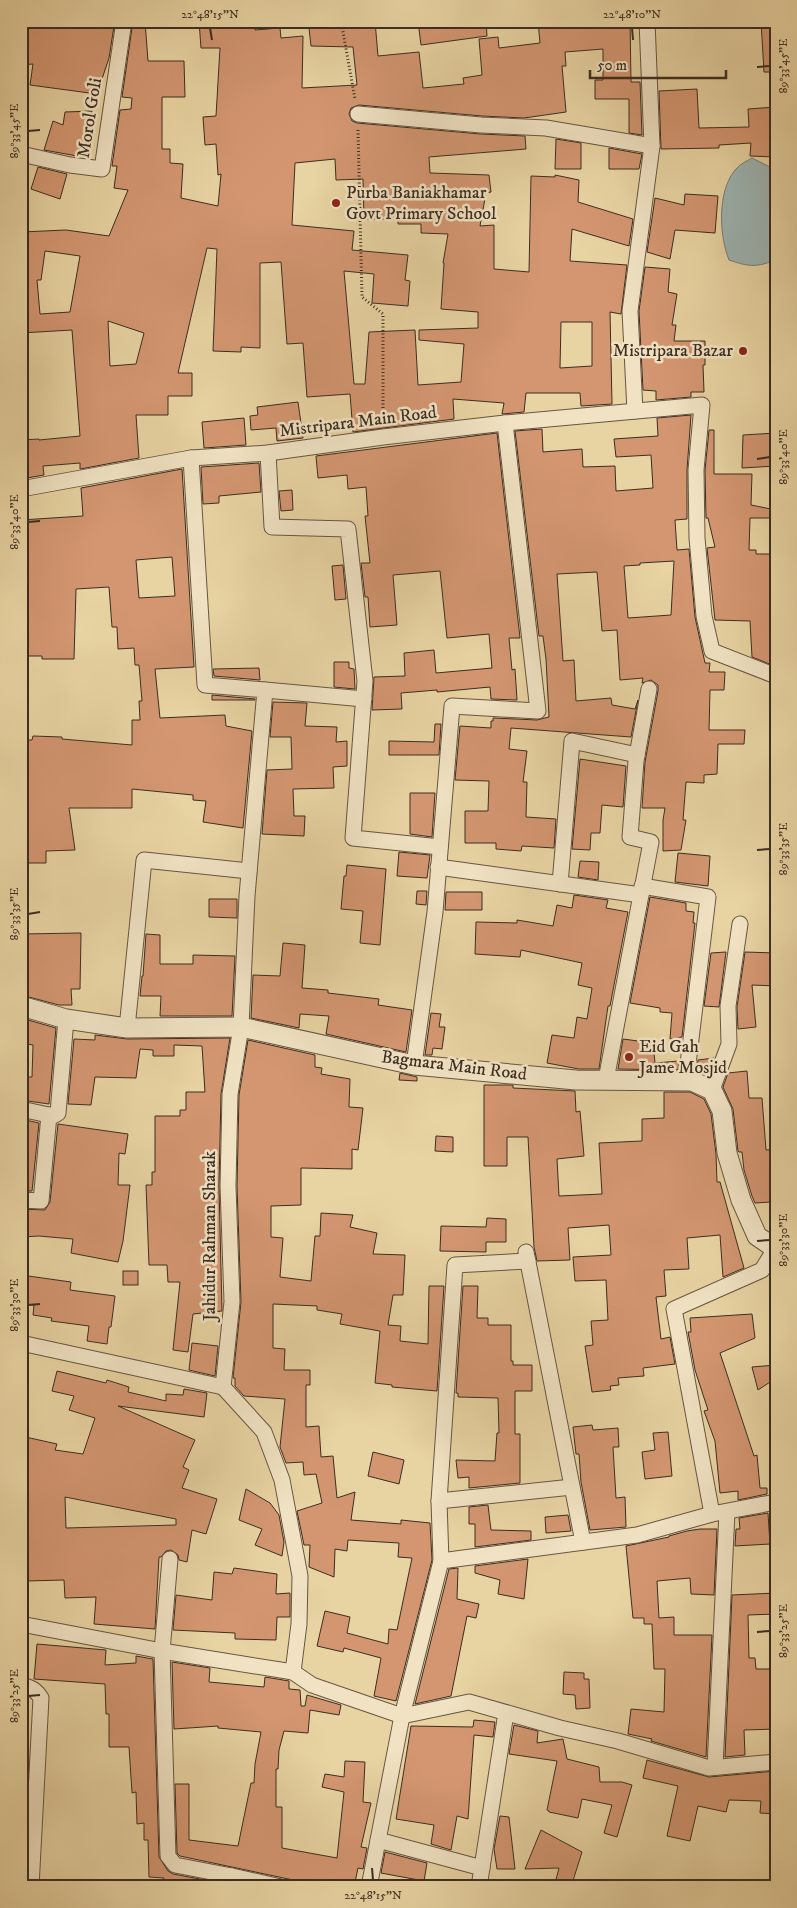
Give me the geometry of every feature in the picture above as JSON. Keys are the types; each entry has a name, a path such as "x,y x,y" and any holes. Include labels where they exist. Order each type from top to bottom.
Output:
{"street":[{"name":"Morol Goli","path":"21,154 70,165 102,169 124,21"},
{"path":"635,411 630,311 652,146 646,21"},
{"path":"358,114 481,125 546,128 652,146"},
{"name":"Mistripara Main Road","path":"21,489 191,458 268,453 505,423 702,405 696,470 697,538 704,616 712,651 776,676"},
{"path":"414,1065 435,912 452,706 538,711 505,423"},
{"path":"268,453 272,527 348,529 365,681 353,838 440,847"},
{"path":"191,458 205,685 364,699"},
{"path":"606,1080 651,842 630,837 637,755 649,688"},
{"name":"Jahidur Rahman Sharak","path":"223,1386 232,1302 228,1186 230,1094 241,1027 249,871 265,690"},
{"path":"560,884 572,741 637,755"},
{"path":"128,1028 144,860 249,871"},
{"path":"438,867 560,884 708,897 686,1081"},
{"path":"715,1767 719,1513 674,1309 762,1270 775,1249 757,1236 741,1200 727,1153 722,1111 712,1090 728,1044 728,1006 740,924"},
{"name":"Bagmara Main Road","path":"21,1006 66,1019 128,1028 241,1027 414,1065 576,1080 692,1081 712,1090"},
{"path":"21,1109 49,1115 56,1115 58,1113 66,1019"},
{"path":"21,1200 41,1201 49,1115"},
{"path":"369,1887 402,1716 441,1561 439,1501 455,1265 527,1257 583,1542"},
{"path":"21,1343 223,1386 264,1432 282,1480 300,1576 299,1624 293,1672"},
{"path":"439,1501 572,1487"},
{"path":"441,1561 637,1535 719,1513 776,1502"},
{"path":"170,1559 162,1651 168,1856 175,1865 231,1881 281,1887"},
{"path":"21,1624 162,1651 293,1672 312,1685 402,1716 469,1702 560,1728 618,1741 709,1768 776,1762"},
{"path":"21,1685 29,1686 37,1691 41,1698 30,1887"},
{"path":"479,1887 506,1713"},
{"path":"378,1840 482,1868"}],"path":[{"path":"341,21 358,114 362,297 383,314 384,437"}],"water":[{"path":"752,158 776,170 776,252 773,261 761,265 746,265 729,260 723,238 722,213 725,189 738,167"}],"building":[{"path":"21,21 73,21 114,26 109,58 97,94 30,85 33,64 21,65"},
{"path":"133,21 145,21 148,61 184,61 185,97 162,97 162,149 170,149 170,163 183,164 181,198 218,206 221,174 218,175 216,144 205,145 203,117 216,116 220,48 201,48 199,21 255,21 255,30 280,28 281,38 303,36 302,88 357,85 353,47 311,46 309,28 313,27 313,21 375,21 378,56 419,52 423,88 464,84 463,78 482,75 479,39 498,37 499,48 540,43 538,21 630,21 631,82 640,82 642,135 629,133 629,99 595,99 595,80 603,80 603,49 565,52 566,66 562,66 566,112 524,118 359,105 351,108 349,114 352,121 357,123 525,136 526,149 429,157 430,173 489,175 491,192 486,193 480,226 494,225 494,269 529,272 531,176 555,177 555,175 579,180 578,202 633,219 629,246 572,229 570,261 627,265 621,314 610,312 612,404 581,406 580,393 526,393 524,412 502,414 504,403 453,399 454,419 353,432 350,394 307,397 303,343 287,344 281,262 260,263 260,348 241,347 241,352 213,351 217,249 207,248 178,373 192,373 192,396 168,396 168,415 136,415 139,458 80,469 80,463 43,466 44,475 21,479 21,440 80,436 72,330 21,333 21,232 66,230 109,236 128,190 114,188 117,166 112,166 120,110 131,109 132,98 122,97","holes":["335,159 336,180 363,179 364,219 398,219 398,224 421,224 421,233 448,234 443,263 441,309 478,312 478,328 419,330 419,340 464,344 461,382 418,385 415,330 369,332 365,384 354,384 344,271 374,274 372,303 408,306 410,281 405,280 408,255 352,250 354,231 292,225 295,163","45,251 80,256 70,312 40,314 37,280 41,280","108,321 144,333 136,364 110,366","561,322 592,322 592,366 560,368"]},
{"path":"418,21 486,21 487,36 421,45"},
{"path":"761,21 776,21 776,72 764,72"},
{"path":"697,89 699,128 749,127 748,109 776,107 776,157 750,156 751,143 719,145 719,148 661,149 659,91"},
{"path":"92,111 77,156 44,150 53,121 63,125 65,112"},
{"path":"556,139 581,143 581,169 555,169"},
{"path":"609,148 642,154 639,169 609,169"},
{"path":"38,167 67,174 60,199 31,189"},
{"path":"685,194 718,196 715,233 675,230 670,259 647,252 655,198 684,205"},
{"path":"645,267 670,269 668,292 677,294 672,325 676,325 674,341 705,341 705,365 703,365 704,392 691,392 691,397 656,400 656,391 643,390 639,311"},
{"path":"298,402 303,438 277,441 276,428 251,430 250,416 258,415 257,407"},
{"path":"691,415 687,470 687,519 675,520 677,550 689,549 695,617 705,663 710,663 709,672 725,672 724,690 710,690 709,730 745,730 744,744 718,744 717,774 704,775 704,783 686,782 683,820 686,820 681,850 663,851 665,808 642,808 645,762 658,685 651,680 642,683 643,678 620,680 617,630 602,631 597,572 557,574 563,661 574,660 576,701 611,698 612,705 635,709 638,700 631,737 511,728 509,749 527,751 523,782 527,782 526,817 556,819 554,848 522,846 521,851 496,849 496,843 465,843 465,811 488,811 489,781 455,780 460,726 491,728 493,718 537,720 549,717 546,659 543,636 539,636 515,431 542,429 543,452 582,449 583,467 615,466 616,491 653,488 651,455 616,457 614,439 658,436 657,418","holes":["674,561 671,615 628,618 624,566"]},
{"path":"244,418 246,445 204,448 202,422"},
{"path":"709,430 714,430 714,474 752,474 751,505 776,510 776,518 750,518 749,550 756,550 756,554 776,554 776,585 771,585 772,665 752,657 750,621 715,620 707,548 715,547 708,518 706,518 705,470"},
{"path":"497,433 520,638 509,638 512,670 515,669 517,700 491,699 490,687 437,692 437,690 401,693 402,709 372,710 374,677 405,676 404,653 434,650 436,673 492,668 489,634 447,638 440,571 393,575 397,625 370,627 368,597 365,597 361,563 370,563 365,516 368,516 366,487 348,489 347,475 318,478 316,456"},
{"path":"776,433 776,466 742,468 743,435"},
{"path":"259,463 261,492 219,496 219,503 203,504 201,467"},
{"path":"182,469 194,667 155,669 160,718 225,715 226,726 252,731 243,828 203,822 206,801 193,800 193,795 132,789 132,808 69,808 75,850 46,851 46,863 21,863 21,740 32,740 33,736 62,737 62,739 132,745 132,720 140,720 139,701 142,701 139,665 135,665 134,648 118,649 117,627 112,627 109,587 76,589 74,659 42,659 42,656 21,656 21,520 83,516 81,488","holes":["172,557 175,596 139,598 136,560"]},
{"path":"292,490 293,510 281,511 279,491"},
{"path":"343,565 346,599 335,600 332,566"},
{"path":"334,662 349,662 349,668 354,669 355,689 334,687"},
{"path":"259,668 260,680 214,676 213,669"},
{"path":"212,695 255,699 255,700 212,700"},
{"path":"273,702 307,703 305,726 337,727 336,742 347,741 347,766 333,767 334,788 293,789 294,816 305,816 304,836 262,834 267,770 292,769 291,737 270,737"},
{"path":"435,724 441,724 439,755 389,755 389,741 434,742"},
{"path":"580,759 626,766 623,807 602,805 600,833 591,833 590,850 572,849"},
{"path":"410,793 435,793 432,837 410,834"},
{"path":"399,852 430,855 427,878 397,876"},
{"path":"678,853 710,856 708,886 675,882"},
{"path":"580,861 599,862 598,880 578,877"},
{"path":"347,865 386,869 380,945 360,943 363,911 341,909"},
{"path":"417,891 427,891 426,905 416,904"},
{"path":"446,892 482,892 482,910 445,910"},
{"path":"574,895 608,900 606,908 628,912 610,1006 608,1006 599,1069 579,1069 547,1063 552,1035 574,1038 577,1017 587,1019 592,988 578,985 582,963 521,950 520,957 475,954 476,922 517,923 517,920 553,926 557,905 572,908"},
{"path":"650,897 686,903 686,911 694,912 693,923 695,923 682,1037 670,1039 672,1013 660,1012 660,1008 630,1003"},
{"path":"209,899 237,899 237,918 209,917"},
{"path":"81,933 80,989 71,989 72,1005 59,1005 21,995 21,934"},
{"path":"146,934 160,935 160,964 193,964 193,955 235,956 232,1016 160,1016 161,996 140,996"},
{"path":"283,943 305,945 302,988 328,990 328,993 379,999 378,1005 412,1010 406,1052 326,1034 329,1016 300,1014 299,1028 251,1018 253,975 280,976"},
{"path":"726,952 719,1007 704,1006 711,953"},
{"path":"745,952 776,953 776,986 752,985 756,1027 738,1029 737,1007"},
{"path":"431,1013 441,1014 439,1027 445,1027 442,1049 433,1048 432,1055 425,1055"},
{"path":"21,1018 56,1028 49,1104 21,1100 21,1077 32,1077 33,1045 21,1043"},
{"path":"95,1035 127,1039 230,1038 221,1094 219,1186 222,1311 193,1314 188,1352 173,1350 180,1282 168,1282 167,1265 149,1265 146,1185 152,1185 152,1172 155,1172 155,1116 180,1116 180,1110 186,1110 186,1092 205,1092 202,1046 174,1045 174,1056 153,1056 153,1050 140,1049 136,1078 95,1077 91,1105 68,1104 74,1039 95,1040"},
{"path":"623,1039 653,1043 655,1063 679,1061 678,1070 618,1069"},
{"path":"248,1040 315,1055 315,1067 322,1068 321,1074 350,1079 349,1107 363,1108 358,1150 352,1149 352,1169 301,1168 301,1205 271,1206 271,1237 283,1238 280,1277 311,1281 315,1236 320,1236 321,1213 353,1215 350,1227 377,1233 373,1254 405,1255 403,1295 393,1295 388,1325 401,1326 400,1341 428,1344 429,1286 444,1286 437,1391 392,1387 392,1385 375,1383 380,1331 340,1324 342,1314 317,1310 317,1306 273,1304 273,1348 285,1349 284,1370 310,1370 310,1385 306,1385 306,1427 319,1426 321,1457 333,1456 337,1498 355,1492 351,1520 401,1524 401,1520 430,1523 432,1560 396,1701 374,1696 381,1658 344,1648 343,1652 317,1646 325,1611 350,1617 347,1633 388,1644 389,1629 397,1630 412,1558 398,1557 399,1543 348,1540 347,1551 335,1549 334,1577 309,1567 310,1545 304,1545 297,1511 322,1503 316,1474 304,1475 303,1462 286,1463 280,1447 285,1399 244,1396 235,1386 235,1378 233,1378 241,1302 237,1186 239,1095"},
{"path":"714,1058 707,1076 697,1071 698,1060"},
{"path":"747,1071 749,1098 762,1098 766,1150 776,1149 776,1189 770,1190 771,1202 755,1203 752,1196 744,1170 742,1152 738,1151 733,1109 723,1087 728,1073"},
{"path":"400,1073 417,1077 417,1081 399,1080"},
{"path":"484,1085 513,1085 513,1088 575,1091 576,1112 580,1111 584,1156 557,1159 559,1196 602,1194 599,1143 642,1141 642,1119 664,1118 664,1092 690,1092 704,1099 711,1114 717,1182 720,1182 744,1268 723,1277 720,1235 687,1238 689,1269 664,1270 666,1296 656,1297 661,1339 670,1337 675,1364 643,1368 644,1376 618,1378 619,1385 610,1386 611,1390 592,1392 585,1346 593,1345 591,1321 608,1320 606,1280 575,1281 573,1257 611,1255 609,1225 568,1228 570,1260 537,1261 534,1247 528,1137 507,1137 507,1166 484,1166"},
{"path":"21,1119 39,1123 32,1191 21,1191"},
{"path":"58,1124 128,1134 125,1154 119,1153 118,1185 130,1185 123,1241 118,1262 71,1253 73,1239 39,1236 21,1237 21,1209 45,1210 50,1202"},
{"path":"436,1136 453,1137 453,1152 435,1151"},
{"path":"487,1218 506,1219 506,1242 486,1242 486,1252 440,1251 441,1226 486,1227"},
{"path":"123,1271 138,1271 138,1285 123,1285"},
{"path":"21,1275 71,1282 70,1290 115,1296 107,1344 87,1341 89,1326 51,1321 52,1318 33,1315 34,1305 21,1304"},
{"path":"463,1286 478,1286 477,1318 488,1318 488,1325 511,1325 511,1361 513,1361 513,1365 532,1365 532,1391 515,1391 515,1434 520,1434 520,1483 469,1488 469,1477 458,1478 456,1460 495,1461 497,1433 499,1433 498,1398 458,1397 458,1393 456,1393"},
{"path":"752,1314 755,1338 720,1353 754,1456 757,1455 760,1488 767,1488 767,1494 738,1500 738,1491 720,1493 715,1441 704,1411 708,1410 695,1370 688,1332 691,1332 690,1318"},
{"path":"192,1343 218,1346 215,1376 189,1370"},
{"path":"776,1365 776,1378 758,1390 752,1367"},
{"path":"57,1371 106,1383 107,1380 129,1387 128,1392 166,1401 166,1394 183,1395 184,1389 207,1393 204,1417 118,1406 195,1440 183,1467 189,1470 182,1488 217,1499 206,1534 192,1530 187,1562 179,1560 178,1555 171,1550 166,1551 159,1557 155,1629 94,1624 96,1597 65,1598 64,1580 26,1581 25,1535 21,1535 21,1436 57,1444 55,1450 83,1454 95,1418 69,1410 74,1396 52,1391","holes":["65,1497 176,1519 176,1525 66,1528"]},
{"path":"592,1425 593,1430 618,1428 619,1447 613,1447 616,1498 625,1497 626,1527 590,1530 581,1482 579,1454 576,1454 573,1427"},
{"path":"668,1432 672,1476 645,1479 642,1452 655,1450 653,1433"},
{"path":"373,1452 404,1460 399,1484 368,1476"},
{"path":"246,1489 270,1503 279,1515 284,1542 282,1556 255,1545 262,1529 239,1520"},
{"path":"488,1505 491,1530 531,1531 531,1540 475,1547 475,1524 469,1524 469,1507"},
{"path":"768,1513 770,1544 735,1546 736,1529 740,1529 739,1518"},
{"path":"568,1515 571,1531 546,1533 545,1517"},
{"path":"700,1529 717,1529 714,1595 691,1594 690,1578 657,1581 659,1618 674,1617 674,1635 712,1635 706,1757 651,1741 652,1739 628,1734 631,1709 664,1712 665,1669 654,1669 652,1624 644,1624 644,1618 633,1618 626,1546"},
{"path":"528,1559 524,1599 498,1594 500,1580 475,1573 475,1566"},
{"path":"234,1568 277,1574 276,1594 290,1593 290,1617 277,1617 276,1640 235,1639 235,1633 173,1630 176,1595 212,1600 214,1572 232,1574"},
{"path":"458,1568 457,1599 479,1604 476,1618 467,1616 451,1696 415,1704 449,1569"},
{"path":"776,1593 776,1614 748,1615 749,1658 755,1658 756,1669 776,1669 776,1729 744,1730 745,1755 725,1757 732,1595"},
{"path":"37,1644 106,1650 105,1665 136,1663 136,1656 153,1659 159,1857 168,1871 173,1874 221,1883 221,1887 162,1887 164,1878 149,1877 148,1840 144,1840 144,1823 137,1824 136,1792 132,1793 129,1747 109,1747 109,1714 106,1714 105,1684 34,1679"},
{"path":"172,1662 210,1668 209,1682 264,1687 265,1677 289,1681 289,1689 300,1690 301,1706 305,1706 307,1695 341,1705 339,1715 310,1710 308,1733 284,1731 279,1750 278,1769 276,1769 276,1807 282,1807 282,1848 337,1858 344,1792 322,1787 325,1774 344,1777 345,1761 365,1762 363,1802 371,1803 361,1847 367,1848 363,1869 358,1868 354,1887 301,1887 292,1885 293,1880 180,1856 177,1853 175,1784 189,1784 189,1840 238,1846 251,1783 254,1783 255,1764 261,1732 218,1728 218,1726 174,1729"},
{"path":"564,1672 584,1673 584,1679 589,1679 590,1708 576,1709 575,1695 563,1694"},
{"path":"474,1720 495,1722 493,1737 474,1735 468,1819 457,1816 451,1850 431,1844 434,1825 396,1819 411,1726 473,1727"},
{"path":"514,1725 538,1731 537,1743 563,1739 567,1759 599,1767 600,1782 622,1782 632,1785 617,1837 604,1833 612,1805 582,1799 578,1818 547,1810 557,1761 509,1754"},
{"path":"647,1760 709,1777 776,1771 776,1814 760,1813 761,1801 729,1800 726,1812 698,1806 690,1841 667,1836 678,1786 643,1778"},
{"path":"21,1790 27,1790 26,1808 21,1808"},
{"path":"500,1816 509,1817 515,1869 497,1869 494,1849"},
{"path":"541,1830 582,1852 571,1887 554,1887 559,1868 525,1869"},
{"path":"385,1852 427,1863 424,1881 381,1873"}],"place":[{"name":"Purba Baniakhamar Govt Primary School","path":"336,203"},
{"name":"Mistripara Bazar","path":"743,351"},
{"name":"Eid Gah Jame Mosjid","path":"629,1057"}]}
